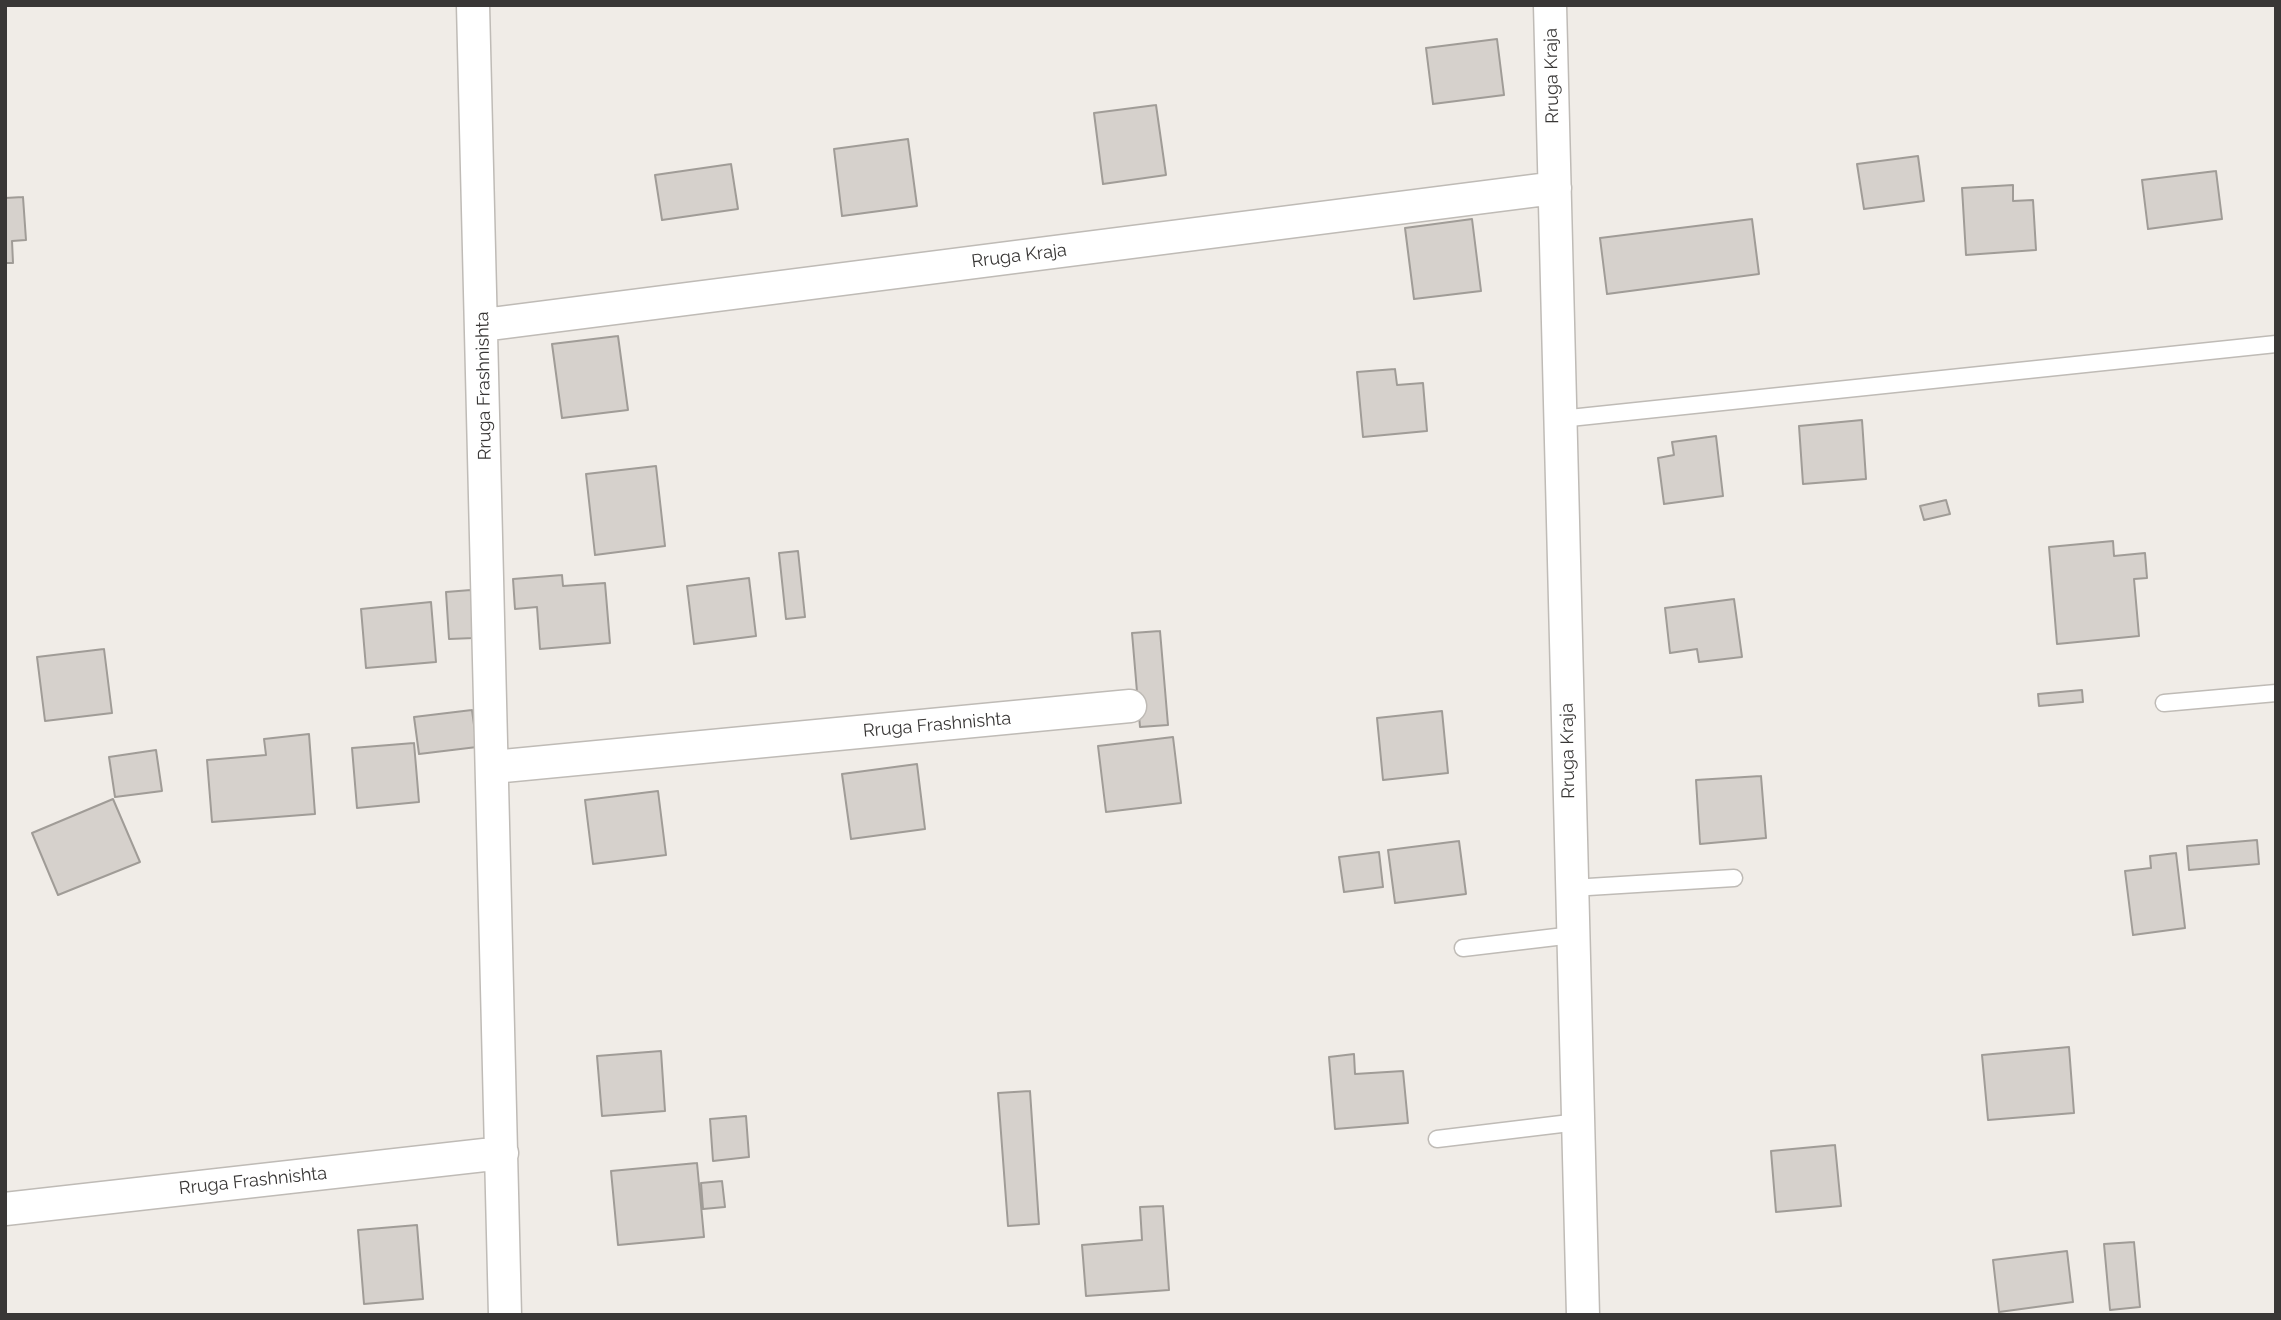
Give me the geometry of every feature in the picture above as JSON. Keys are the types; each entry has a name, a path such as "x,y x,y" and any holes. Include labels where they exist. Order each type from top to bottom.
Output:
{"street":[{"name":"Rruga Frashnishta","path":"473,5 505,1315"},
{"name":"Rruga Kraja","path":"1550,5 1583,1315"},
{"name":"Rruga Kraja","path":"482,325 1555,188"},
{"name":"Rruga Frashnishta","path":"493,767 1130,706"},
{"name":"Rruga Frashnishta","path":"5,1209 502,1153"}],"lane":[{"path":"1560,419 2276,344"},
{"path":"2164,704 2276,693"},
{"path":"1572,888 1734,878"},
{"path":"1463,948 1573,935"},
{"path":"1437,1139 1578,1122"}],"building":[{"path":"1497,39 1504,95 1433,104 1426,48"},
{"path":"1156,105 1166,175 1103,184 1094,113"},
{"path":"908,139 917,206 842,216 834,149"},
{"path":"1918,156 1924,201 1864,209 1857,164"},
{"path":"731,164 738,209 662,220 655,175"},
{"path":"2216,171 2222,219 2148,229 2142,180"},
{"path":"2013,185 2013,201 2033,200 2036,250 1966,255 1962,188"},
{"path":"23,197 26,240 12,241 13,263 5,263 5,198"},
{"path":"1472,219 1481,291 1414,299 1405,228"},
{"path":"1752,219 1759,274 1607,294 1600,238"},
{"path":"618,336 628,410 562,418 552,344"},
{"path":"1395,369 1397,385 1423,383 1427,431 1363,437 1357,372"},
{"path":"1862,420 1866,479 1803,484 1799,426"},
{"path":"1716,436 1723,496 1664,504 1658,458 1674,455 1672,442"},
{"path":"656,466 665,546 595,555 586,474"},
{"path":"1946,500 1950,514 1924,520 1920,506"},
{"path":"2113,541 2114,556 2145,553 2147,578 2134,579 2139,636 2057,644 2049,547"},
{"path":"798,551 805,617 786,619 779,553"},
{"path":"562,575 563,586 605,583 610,643 540,649 537,607 515,609 513,579"},
{"path":"749,578 756,636 694,644 687,586"},
{"path":"471,590 474,638 449,639 446,592"},
{"path":"1734,599 1742,657 1699,662 1697,649 1670,653 1665,608"},
{"path":"431,602 436,662 366,668 361,609"},
{"path":"1160,631 1168,725 1140,727 1132,633"},
{"path":"104,649 112,713 45,721 37,657"},
{"path":"2082,690 2083,702 2039,706 2038,694"},
{"path":"472,710 477,747 419,754 414,717"},
{"path":"1442,711 1448,773 1383,780 1377,718"},
{"path":"309,734 315,814 212,822 207,760 266,755 264,739"},
{"path":"1173,737 1181,803 1106,812 1098,746"},
{"path":"414,743 419,802 357,808 352,748"},
{"path":"156,750 162,791 115,797 109,757"},
{"path":"917,764 925,829 851,839 842,774"},
{"path":"1761,776 1766,838 1700,844 1696,780"},
{"path":"658,791 666,855 593,864 585,800"},
{"path":"113,799 140,862 58,895 32,833"},
{"path":"2257,840 2259,864 2189,870 2187,846"},
{"path":"1459,841 1466,894 1395,903 1388,850"},
{"path":"1379,852 1383,887 1344,892 1339,857"},
{"path":"2176,853 2185,928 2133,935 2125,871 2151,868 2150,856"},
{"path":"2069,1047 2074,1113 1988,1120 1982,1055"},
{"path":"661,1051 665,1111 602,1116 597,1056"},
{"path":"1354,1054 1355,1074 1403,1071 1408,1123 1335,1129 1329,1057"},
{"path":"1030,1091 1039,1224 1008,1226 998,1093"},
{"path":"746,1116 749,1157 713,1161 710,1119"},
{"path":"1835,1145 1841,1206 1776,1212 1771,1151"},
{"path":"697,1163 704,1237 618,1245 611,1171"},
{"path":"722,1181 725,1207 703,1209 701,1183"},
{"path":"1163,1206 1169,1290 1086,1296 1082,1245 1142,1240 1140,1207"},
{"path":"417,1225 423,1299 364,1304 358,1230"},
{"path":"2134,1242 2140,1307 2110,1310 2104,1244"},
{"path":"2067,1251 2073,1302 1999,1312 1993,1260"}]}
